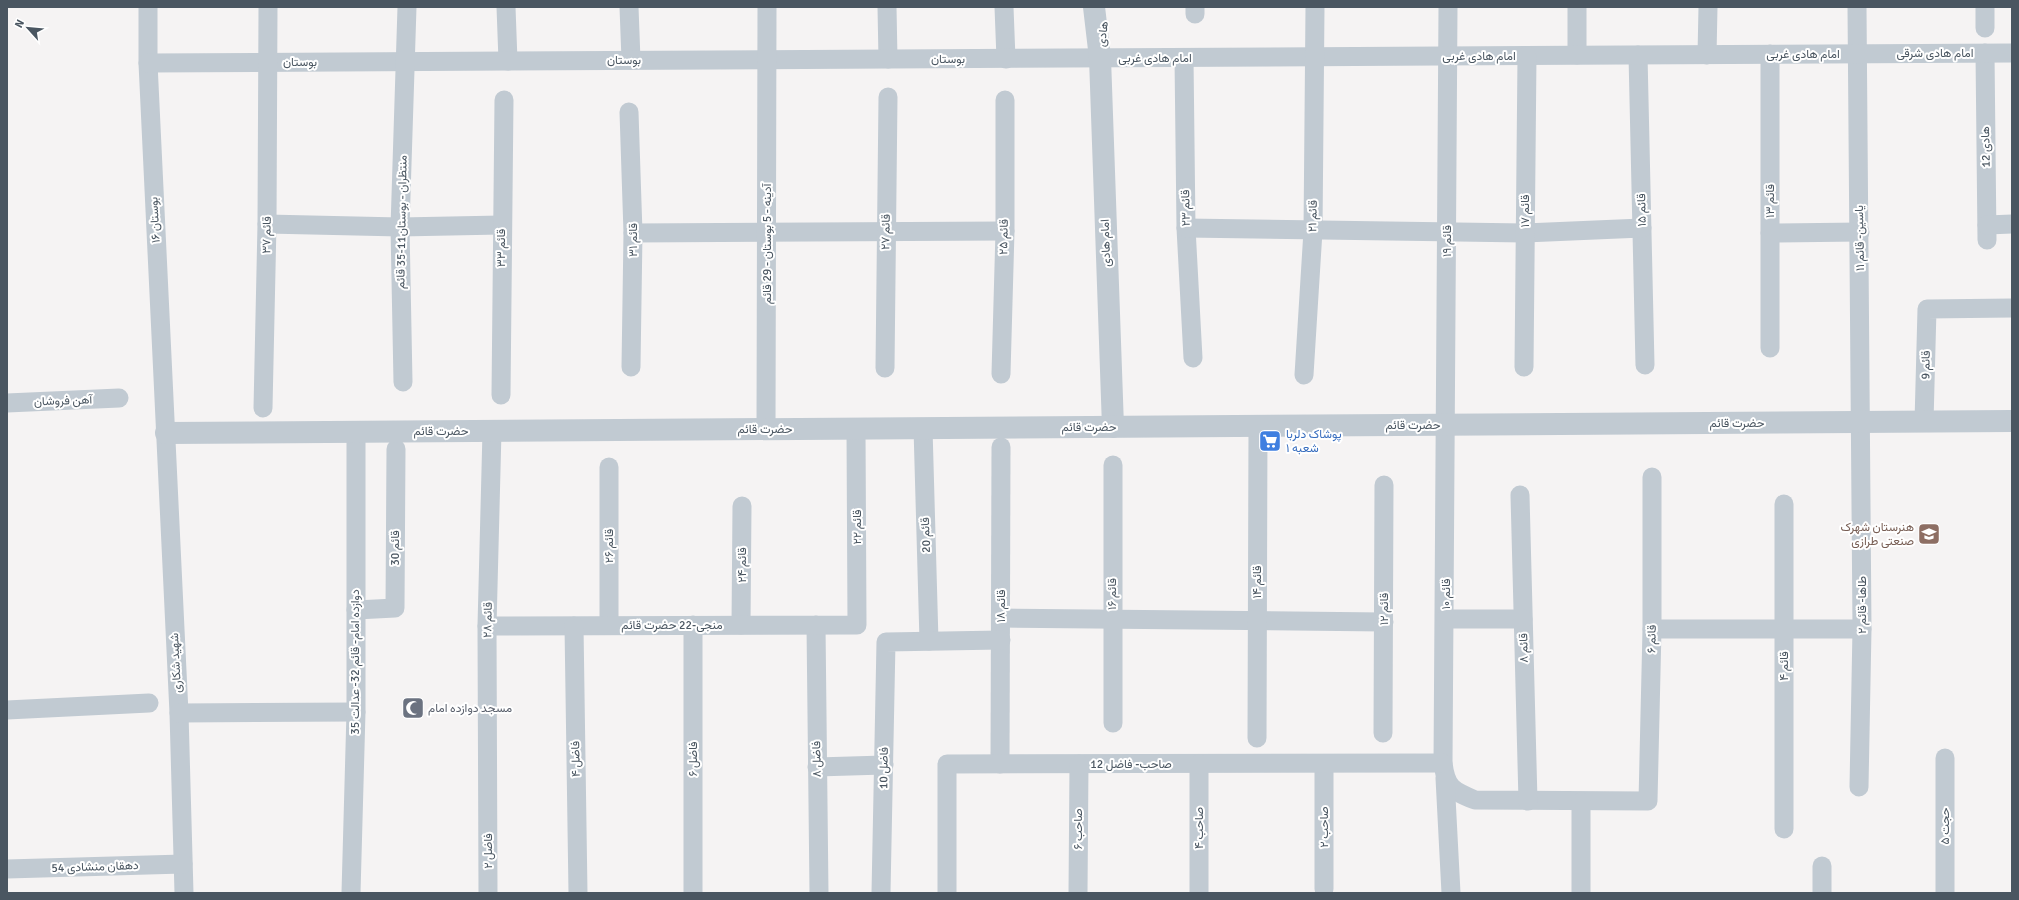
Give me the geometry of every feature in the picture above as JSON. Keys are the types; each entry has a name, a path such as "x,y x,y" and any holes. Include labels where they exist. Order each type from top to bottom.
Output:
{"street":[{"name":"بوستان ۱۶","path":"148,7 148,63 166,433"},
{"name":"قائم ۳۷","path":"263,408 267,224 268,7"},
{"name":"منتظران - بوستان11-35 قائم","path":"403,382 400,227 407,7"},
{"path":"506,7 508,61"},
{"path":"629,7 631,60"},
{"name":"آدینه - 5 بوستان - 29 قائم","path":"766,429 767,7"},
{"path":"887,7 888,59"},
{"path":"1004,7 1006,58"},
{"name":"هادی","path":"1094,7 1100,58"},
{"name":"هادی","path":"1100,58 1106,7"},
{"name":"قائم ۲۱","path":"1304,375 1313,231 1315,7"},
{"name":"قائم ۱۹","path":"1447,425 1448,7"},
{"path":"1577,7 1577,55"},
{"path":"1707,54 1708,7"},
{"name":"یاسین- قائم ۱۱","path":"1857,7 1861,422"},
{"path":"1984,7 1985,28"},
{"name":"12 هادی","path":"1985,53 1987,233 2012,224"},
{"name":"امام هادی شرقی","path":"1858,54 2012,53"},
{"name":"قائم ۱۳","path":"1770,54 1770,348"},
{"name":"امام هادی غربی","path":"1100,58 1858,54"},
{"name":"قائم ۱۵","path":"1638,55 1645,365"},
{"name":"قائم ۱۷","path":"1524,367 1527,56"},
{"name":"بوستان","path":"148,63 1100,58"},
{"name":"امام هادی","path":"1100,58 1113,427"},
{"name":"قائم ۲۳","path":"1184,58 1186,228 1193,358"},
{"name":"قائم ۲۷","path":"884,368 888,97"},
{"name":"قائم ۳۳","path":"501,396 501,225 504,100"},
{"name":"قائم ۲۵","path":"1001,374 1005,231 1005,100"},
{"name":"قائم ۳۱","path":"629,112 634,233 631,367"},
{"path":"267,224 400,227 501,225"},
{"path":"1186,228 1525,233 1642,228"},
{"path":"634,233 1005,231"},
{"path":"1770,233 1860,232"},
{"name":"قائم 9","path":"1924,422 1927,308 2012,308"},
{"name":"آهن فروشان","path":"7,403 119,398"},
{"name":"حضرت قائم","path":"166,433 2012,421"},
{"name":"طاها- قائم ۲","path":"1860,787 1862,629 1861,422"},
{"name":"قائم ۱۰","path":"1447,425 1444,771 1451,893"},
{"name":"قائم ۱۴","path":"1257,738 1258,426"},
{"name":"قائم 20","path":"923,428 929,641"},
{"name":"قائم ۲۲","path":"856,429 857,625"},
{"name":"قائم ۲۸","path":"488,809 487,626 492,431"},
{"name":"دوازده امام- قائم 32- عدالت 35","path":"351,893 356,712 356,432"},
{"name":"شهید شکاری","path":"166,433 179,712 184,893"},
{"name":"قائم ۱۸","path":"1000,764 1001,447"},
{"name":"قائم 30","path":"356,610 395,608 396,450"},
{"name":"قائم ۱۶","path":"1112,723 1113,465"},
{"name":"قائم ۲۶","path":"609,467 609,626"},
{"name":"قائم ۶","path":"1581,802 1648,801 1652,629 1652,477"},
{"name":"قائم ۱۲","path":"1383,733 1384,485"},
{"name":"قائم ۸","path":"1520,495 1528,801"},
{"name":"قائم ۴","path":"1784,504 1784,829"},
{"name":"قائم ۲۴","path":"741,625 742,506"},
{"path":"1001,618 1384,622"},
{"path":"1446,619 1523,620"},
{"name":"فاضل ۶","path":"693,625 693,893"},
{"name":"فاضل ۸","path":"816,625 819,893"},
{"name":"منجی-22 حضرت قائم","path":"487,626 857,625"},
{"name":"فاضل ۴","path":"574,626 578,893"},
{"path":"1652,629 1862,629"},
{"path":"929,641 1000,640"},
{"name":"فاضل 10","path":"881,893 886,642 929,641"},
{"path":"7,710 149,703"},
{"path":"179,712 356,712"},
{"name":"حجت ۵","path":"1945,758 1945,893"},
{"name":"صاحب- فاضل 12","path":"947,893 947,764 1324,764 1444,771"},
{"name":"صاحب ۶","path":"1078,893 1079,764"},
{"name":"صاحب ۴","path":"1199,764 1199,893"},
{"name":"صاحب ۲","path":"1324,764 1324,890"},
{"path":"817,766 884,765"},
{"path":"1444,771 1455,792 1475,800 1581,802 1581,893"},
{"name":"فاضل ۲","path":"488,809 488,893"},
{"name":"دهقان منشادی 54","path":"7,869 183,864"},
{"path":"1822,866 1822,893"}],"place":[{"name":"پوشاک دلربا شعبه ۱","path":"1270,441"},
{"name":"هنرستان شهرک صنعتی طرازی","path":"1929,534"},
{"name":"مسجد دوازده امام","path":"413,708"}]}
